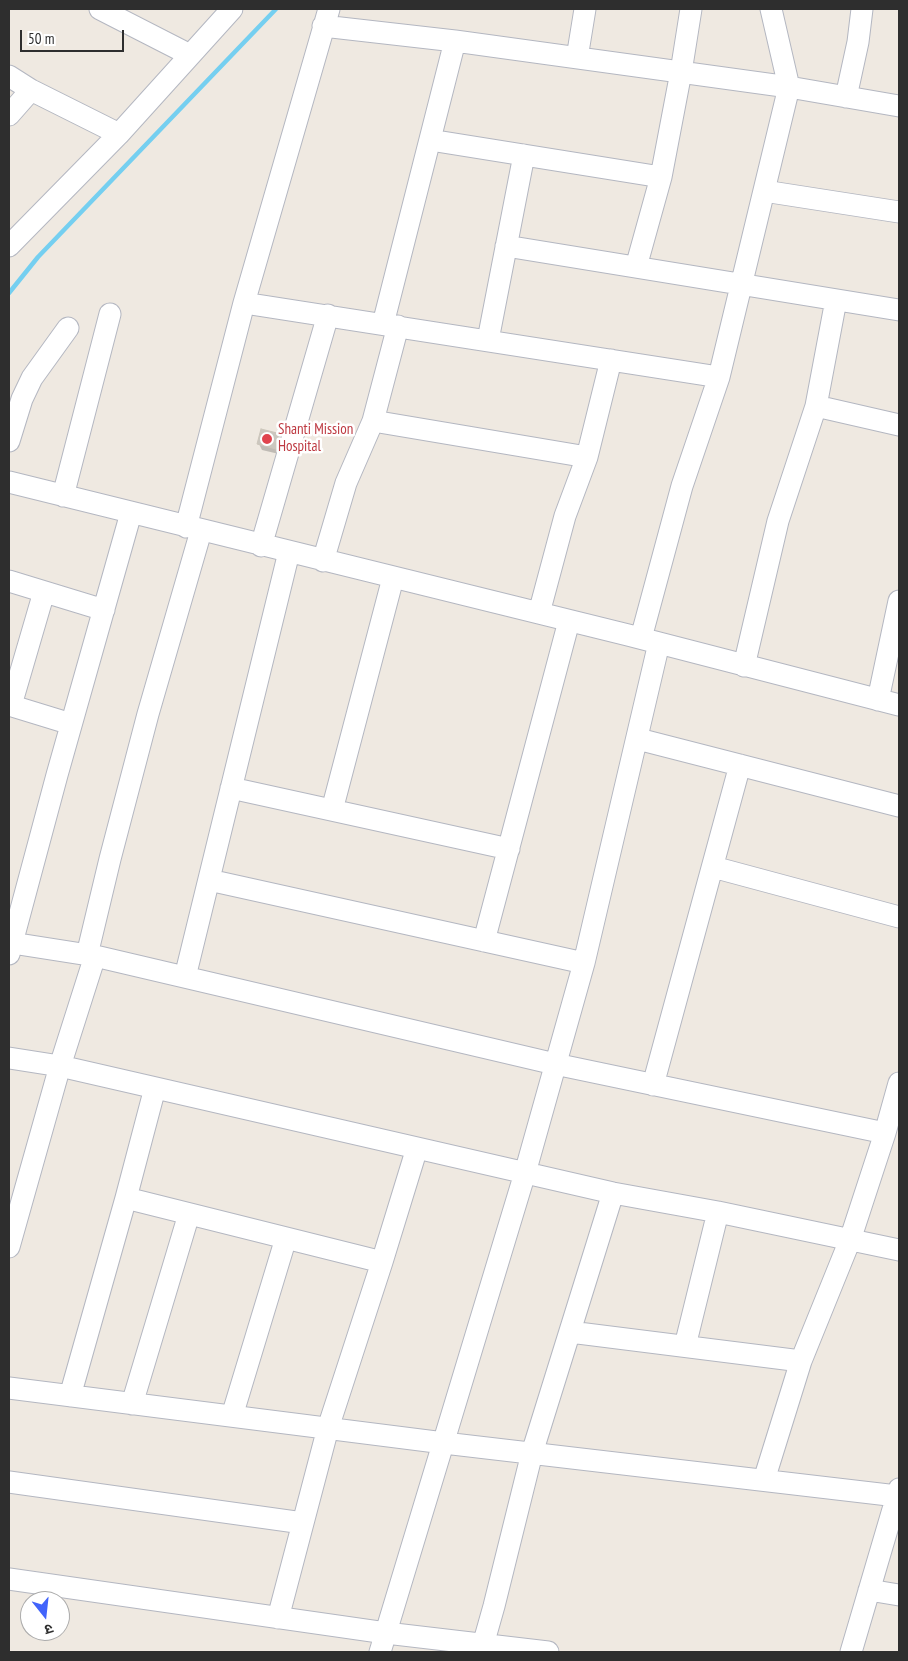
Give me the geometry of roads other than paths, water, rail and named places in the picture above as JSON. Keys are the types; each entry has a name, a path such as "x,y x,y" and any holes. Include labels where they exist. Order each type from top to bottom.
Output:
{"street":[{"path":"100,9 190,55"},
{"path":"208,35 213,9"},
{"path":"9,246 119,134 232,9"},
{"path":"577,58 585,9"},
{"path":"636,267 661,177 691,9"},
{"path":"383,1643 525,1173 584,963 638,739 650,678 650,641 682,486 720,377 789,87 771,9"},
{"path":"846,97 858,42 862,9"},
{"path":"9,1247 91,956 110,859 193,529 244,303 326,18 455,41 789,87 899,106"},
{"path":"323,561 346,483 373,421 390,325 430,140 455,41"},
{"path":"9,76 31,90 119,134"},
{"path":"9,115 31,90"},
{"path":"430,140 661,177"},
{"path":"488,340 524,155"},
{"path":"764,190 899,212"},
{"path":"506,246 899,310"},
{"path":"744,666 778,522 816,406 836,300"},
{"path":"244,303 720,377"},
{"path":"63,496 110,314"},
{"path":"261,546 328,315"},
{"path":"9,441 22,399 32,378 68,328"},
{"path":"539,613 566,516 587,458 611,360"},
{"path":"816,406 899,425"},
{"path":"373,421 587,458"},
{"path":"9,482 261,546 539,613 899,706"},
{"path":"131,513 10,949 91,956 555,1064 885,1133"},
{"path":"185,978 288,552"},
{"path":"332,810 393,578"},
{"path":"9,581 104,610"},
{"path":"44,592 10,705 72,724"},
{"path":"878,700 899,601"},
{"path":"484,941 570,621"},
{"path":"638,739 899,806"},
{"path":"653,1085 740,764"},
{"path":"231,788 509,849"},
{"path":"713,867 899,917"},
{"path":"209,880 584,963"},
{"path":"9,1058 60,1066 613,1193 718,1212 899,1250"},
{"path":"764,1480 801,1361 850,1240 885,1133 899,1083"},
{"path":"70,1396 155,1088"},
{"path":"278,1618 328,1428 417,1148"},
{"path":"483,1644 532,1453 613,1193"},
{"path":"126,1198 382,1262"},
{"path":"685,1346 718,1212"},
{"path":"132,1404 189,1214"},
{"path":"232,1416 286,1238"},
{"path":"570,1332 801,1361"},
{"path":"9,1388 532,1453 764,1480 898,1493 851,1652"},
{"path":"9,1482 303,1523"},
{"path":"9,1579 278,1618 383,1643 483,1644 548,1652"},
{"path":"869,1590 899,1595"}],"waterway":[{"path":"9,293 38,257 276,9"}],"place":[{"name":"Shanti Mission Hospital","path":"267,439"}]}
